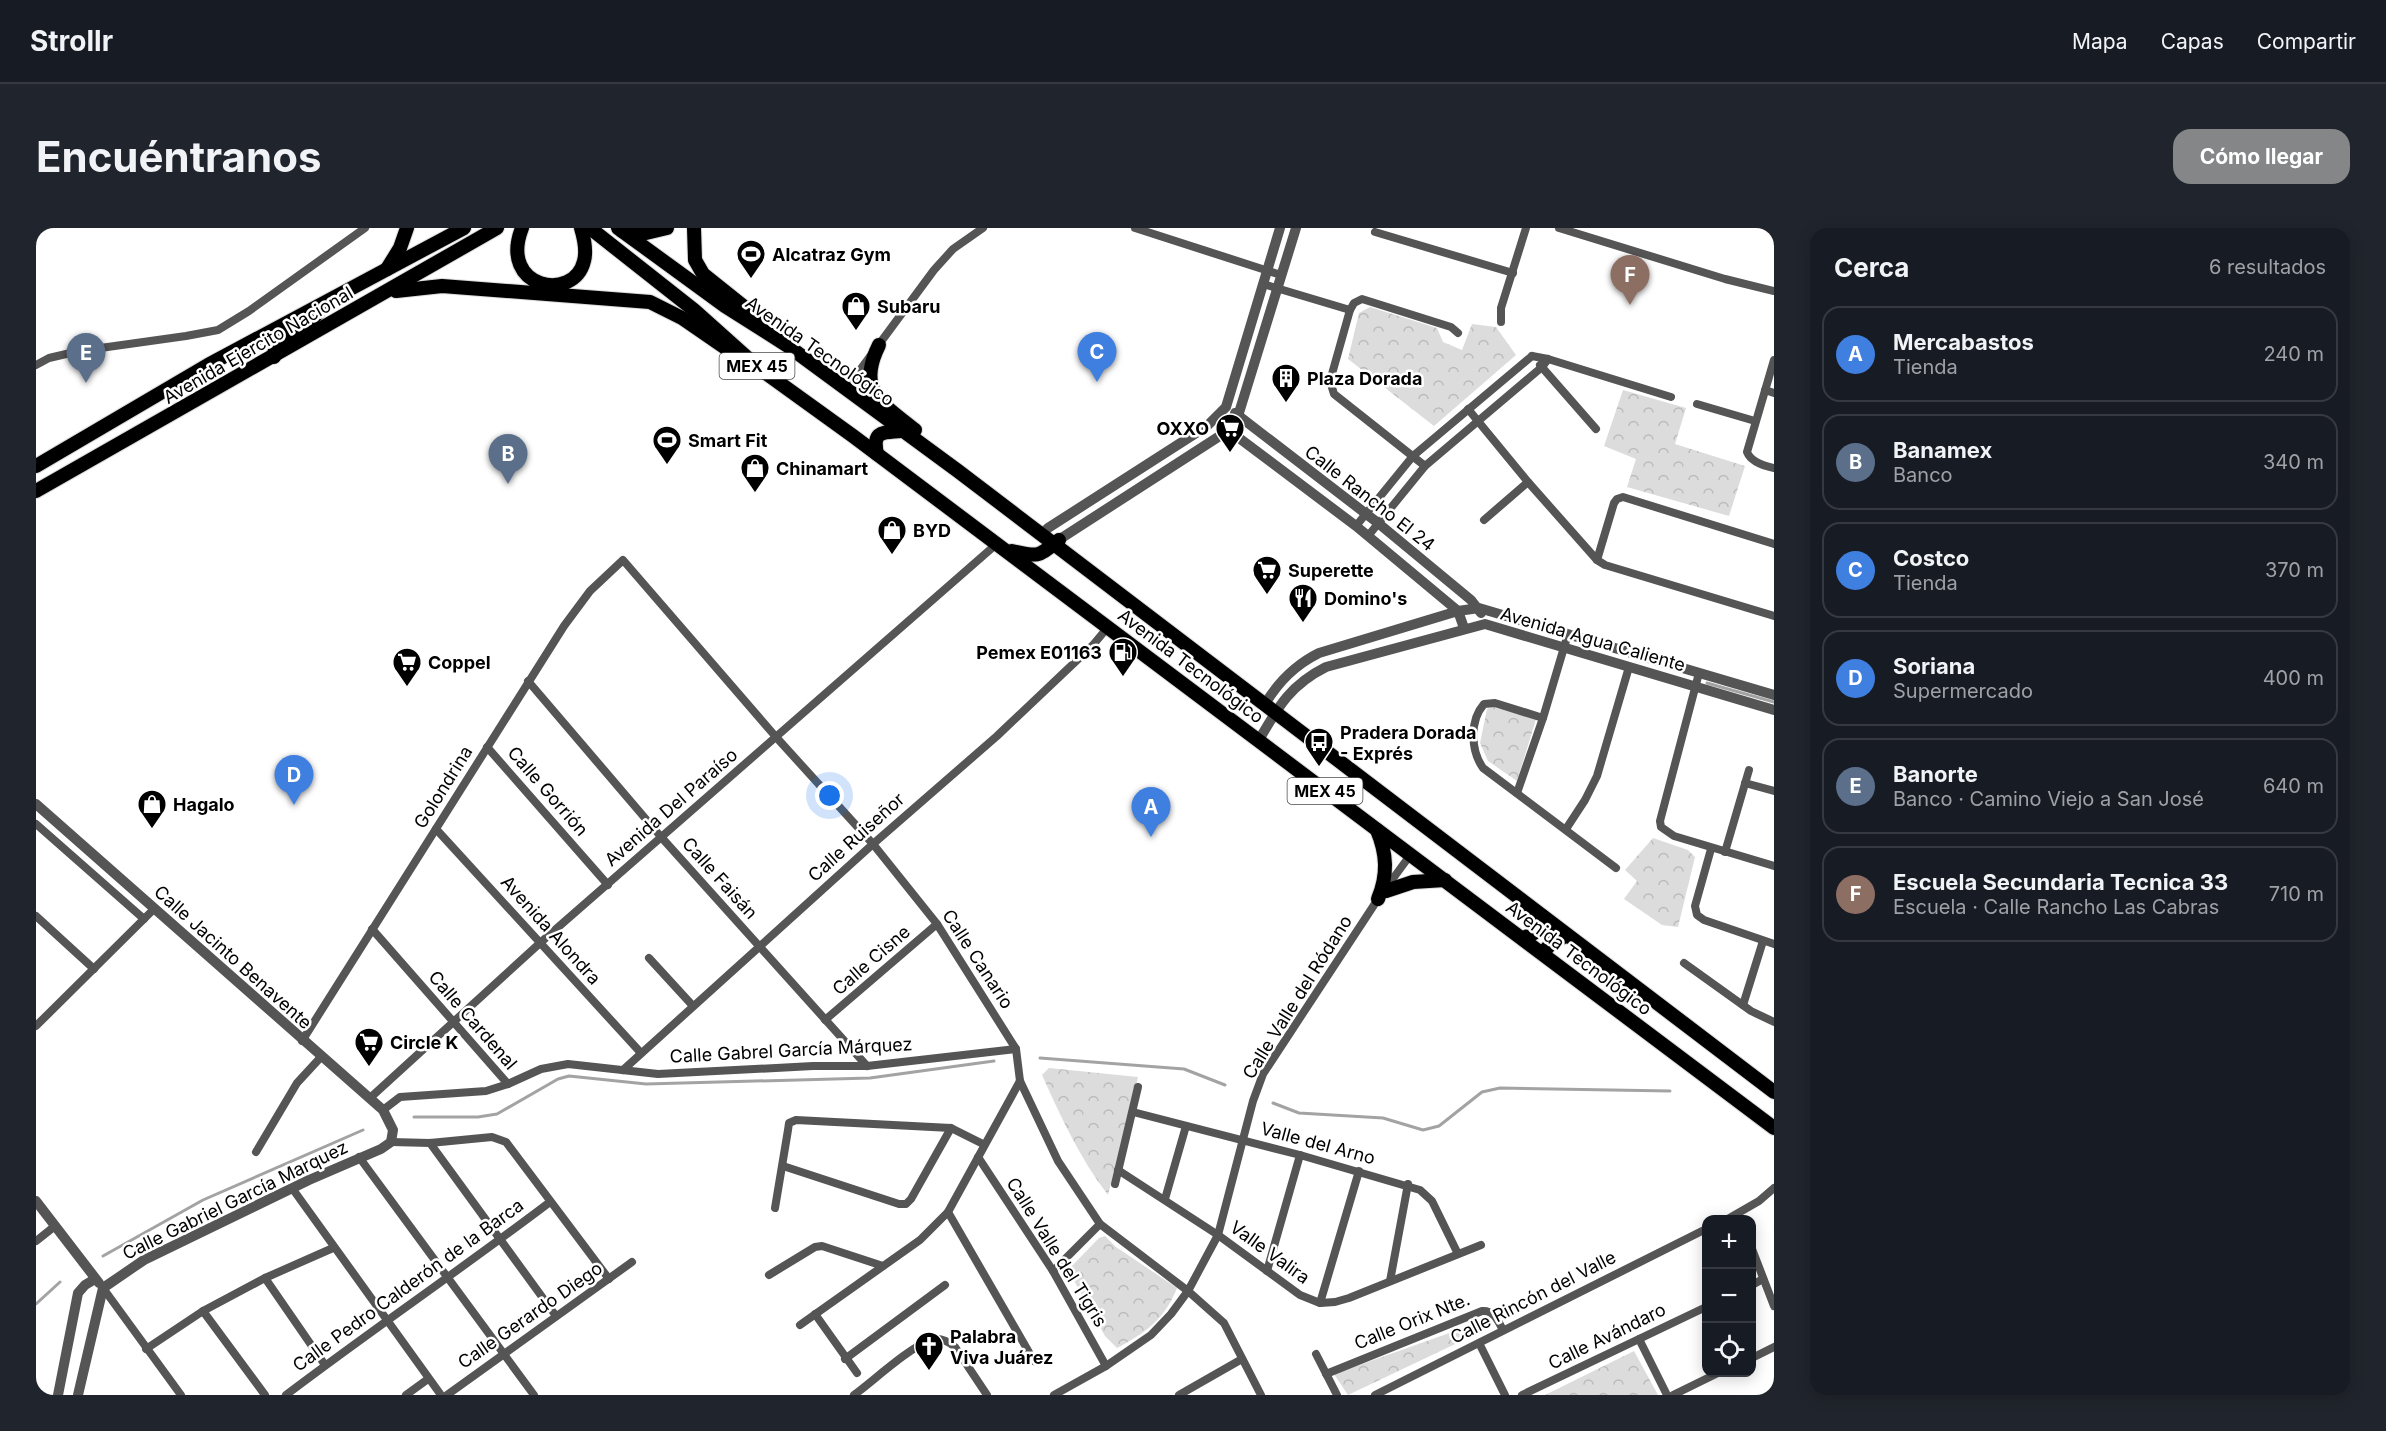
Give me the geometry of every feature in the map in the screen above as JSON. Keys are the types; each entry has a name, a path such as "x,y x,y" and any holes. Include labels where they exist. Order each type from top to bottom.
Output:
{"main road":[{"path":"385,271 400,248 407,228"},
{"name":"Avenida Ejercito Nacional","path":"36,466 208,365 464,228"},
{"name":"Avenida Ejercito Nacional","path":"36,491 497,228"},
{"path":"522,228 516,246 516,258 520,268 534,280 556,285 571,279 582,266 585,249 581,228"},
{"name":"Avenida Tecnológico","path":"590,228 694,309 760,369 1000,546 1774,1128"},
{"path":"620,230 646,233 667,228"},
{"path":"694,228 695,260 703,274 759,319 788,346"},
{"name":"Avenida Tecnológico","path":"620,230 725,306 788,346 1042,534 1057,541 1270,708 1774,1092"},
{"path":"388,292 442,286 587,299 650,302 682,318 736,357 760,369"},
{"path":"274,357 276,342 312,320 324,303"},
{"path":"879,345 869,369 869,379 873,390 890,409 924,436 958,471"},
{"path":"877,454 875,441 877,436 885,432 902,430"},
{"path":"1000,546 1030,556 1038,555 1057,541"},
{"path":"1377,830 1385,855 1386,872 1382,895"},
{"path":"1382,895 1413,882 1445,880"},
{"path":"1523,938 1538,931 1542,916"},
{"path":"1543,953 1553,941 1567,936"}],"street":[{"path":"36,365 49,358 79,351 218,330 249,312 365,228"},
{"path":"846,389 934,270 953,249 983,228"},
{"path":"1135,228 1148,230 1281,275"},
{"path":"1042,534 1215,419 1226,407 1280,228"},
{"path":"1057,541 1229,430 1238,416 1296,228"},
{"path":"1501,322 1502,308 1526,228"},
{"path":"1559,228 1725,279 1774,291"},
{"path":"1375,232 1513,273"},
{"path":"1263,284 1350,310"},
{"path":"1425,466 1334,394 1330,381 1350,310 1354,303 1365,298 1451,327 1458,333"},
{"path":"1532,356 1671,397"},
{"path":"1532,356 1596,429"},
{"path":"1356,526 1413,456 1532,356"},
{"path":"1368,536 1425,466 1542,368 1548,359"},
{"path":"1774,360 1747,452 1751,458 1774,468"},
{"path":"1765,390 1774,393"},
{"path":"1697,404 1755,421"},
{"name":"Calle Rancho El 24","path":"1226,407 1378,523 1479,608 1485,624"},
{"path":"1468,409 1597,560 1614,569 1774,616"},
{"name":"Calle Rancho El 24","path":"1215,419 1356,526 1458,611"},
{"path":"1137,470 1146,483"},
{"path":"1484,520 1528,482"},
{"path":"1597,560 1614,503 1620,497 1774,544"},
{"name":"Avenida Del Paraíso","path":"370,1098 540,943 992,548 1000,546"},
{"name":"Calle Canario","path":"623,560 776,737 873,844 937,924 1016,1049 1020,1081 1058,1161 1100,1224 1188,1291 1224,1323 1261,1395"},
{"name":"Golondrina","path":"302,1041 528,681 590,591 623,560"},
{"name":"Avenida Agua Caliente","path":"1259,740 1278,684 1305,659 1458,611 1479,608 1774,695"},
{"path":"1458,611 1464,628"},
{"name":"Avenida Agua Caliente","path":"1270,708 1326,667 1485,624 1774,710"},
{"name":"Calle Ruiseñor","path":"623,1070 1014,720 1093,645 1108,627"},
{"path":"1517,793 1543,718 1568,633"},
{"path":"1566,829 1597,776 1629,667"},
{"path":"1699,673 1660,821 1664,830 1671,835 1711,849 1774,866"},
{"name":"Calle Faisán","path":"528,681 662,838 867,1066"},
{"path":"1543,718 1491,702 1481,707 1477,717 1474,750 1478,760 1483,768 1616,868"},
{"name":"Calle Gorrión","path":"487,747 608,885"},
{"path":"1725,852 1749,770"},
{"path":"1745,783 1774,791"},
{"name":"Calle Jacinto Benavente","path":"36,804 302,1041 383,1110 393,1130 391,1142"},
{"path":"36,824 144,919"},
{"name":"Avenida Alondra","path":"436,829 641,1053"},
{"path":"1711,849 1695,906 1697,915 1704,920 1774,944"},
{"name":"Calle Valle del Ródano","path":"1057,1394 1106,1366 1151,1335 1188,1291 1218,1235 1253,1101 1263,1074 1411,854"},
{"path":"36,1026 154,909"},
{"path":"38,920 94,969"},
{"name":"Calle Cisne","path":"825,1020 937,924"},
{"name":"Calle Cardenal","path":"372,929 508,1084 541,1069 568,1064"},
{"path":"1743,1005 1763,941"},
{"path":"649,958 693,1006"},
{"path":"1684,963 1743,1005 1774,1022"},
{"name":"Calle Gabrel García Márquez","path":"568,1064 658,1074 813,1066 867,1066 1016,1049"},
{"path":"256,1152 297,1083 321,1057"},
{"path":"800,1325 931,1231 948,1212 1020,1081"},
{"path":"383,1110 400,1097 486,1090 508,1084"},
{"path":"1115,1184 1138,1087"},
{"name":"Valle del Arno","path":"1133,1112 1408,1184 1427,1194 1458,1254"},
{"path":"775,1208 789,1123 796,1120 951,1128 984,1144"},
{"path":"1165,1199 1186,1126"},
{"path":"783,1166 899,1204 906,1204 951,1128"},
{"name":"Calle Gabriel García Marquez","path":"103,1288 144,1260 391,1142 430,1143 492,1137 506,1142 550,1202"},
{"path":"430,1143 556,1316"},
{"path":"1267,1272 1300,1155"},
{"path":"358,1157 534,1395"},
{"name":"Calle Valle del Tigris","path":"978,1157 1053,1271 1106,1366"},
{"name":"Valle Valira","path":"1118,1170 1218,1235 1300,1295 1320,1303 1349,1298 1481,1245"},
{"path":"1320,1303 1359,1171"},
{"path":"1390,1281 1408,1184"},
{"path":"292,1188 441,1395"},
{"path":"1742,1215 1774,1188"},
{"path":"36,1201 181,1395"},
{"path":"550,1202 609,1279"},
{"name":"Calle Pedro Calderón de la Barca","path":"286,1395 550,1202"},
{"path":"948,1212 1034,1361"},
{"path":"1053,1271 1100,1224"},
{"path":"36,1241 55,1226"},
{"name":"Calle Rincón del Valle","path":"1375,1395 1702,1231"},
{"path":"769,1275 815,1247 822,1246 883,1266"},
{"path":"146,1349 203,1311 265,1278 333,1248"},
{"path":"1756,1260 1774,1306"},
{"name":"Calle Gerardo Diego","path":"447,1395 632,1262"},
{"path":"265,1278 325,1365"},
{"path":"58,1395 78,1293 85,1284 95,1279"},
{"path":"1756,1283 1763,1280"},
{"path":"845,1359 945,1285"},
{"path":"78,1395 103,1288"},
{"name":"Calle Avándaro","path":"1522,1395 1702,1308"},
{"path":"203,1311 265,1395"},
{"name":"Calle Orix Nte.","path":"1326,1374 1482,1311 1494,1314 1503,1330"},
{"path":"815,1314 856,1373"},
{"path":"854,1395 912,1351 930,1340 940,1339 956,1347 987,1395"},
{"path":"1639,1339 1667,1395"},
{"path":"1479,1343 1505,1395"},
{"path":"1756,1356 1774,1347"},
{"path":"1316,1354 1337,1395"},
{"path":"1179,1395 1242,1359"},
{"path":"1673,1395 1710,1377"},
{"path":"406,1395 428,1379"}],"green space":[{"path":"1370,307 1437,328 1443,342 1462,350 1472,324 1496,327 1516,355 1434,426 1348,359 1359,313"},
{"path":"1623,390 1686,408 1675,444 1745,466 1729,516 1627,487 1636,459 1604,446"},
{"path":"1495,705 1537,716 1517,781 1488,761 1480,743 1487,709"},
{"path":"1653,838 1688,850 1695,857 1678,927 1662,925 1624,899 1637,881 1625,870"},
{"path":"1049,1068 1138,1077 1108,1195 1080,1152 1056,1106 1042,1075"},
{"path":"1105,1236 1116,1247 1177,1288 1160,1317 1153,1324 1117,1348 1105,1336 1068,1270 1099,1238"},
{"path":"1486,1320 1491,1327 1348,1395 1334,1374"},
{"path":"1634,1351 1658,1395 1545,1395"}],"waterway":[{"path":"1707,683 1774,702"},
{"path":"1040,1058 1184,1069 1225,1085"},
{"path":"414,1117 478,1117 497,1114 558,1079 569,1076 646,1084 870,1078 994,1061"},
{"path":"1273,1103 1299,1113 1383,1118 1423,1130 1439,1126 1482,1092 1500,1088 1670,1091"},
{"path":"103,1256 203,1200 363,1130"},
{"path":"36,1304 60,1282"}],"place":[{"name":"Alcatraz Gym","path":"751,280"},
{"name":"Escuela Secundaria Tecnica 33","path":"1630,305"},
{"name":"Subaru","path":"856,332"},
{"name":"Costco","path":"1097,382"},
{"name":"Banorte","path":"86,383"},
{"name":"Plaza Dorada","path":"1286,404"},
{"name":"OXXO","path":"1230,454"},
{"name":"Smart Fit","path":"667,466"},
{"name":"Banamex","path":"508,484"},
{"name":"Chinamart","path":"755,494"},
{"name":"BYD","path":"892,556"},
{"name":"Superette","path":"1267,596"},
{"name":"Domino's","path":"1303,624"},
{"name":"Pemex E01163","path":"1123,678"},
{"name":"Coppel","path":"407,688"},
{"name":"Pradera Dorada - Exprés","path":"1319,768"},
{"name":"Soriana","path":"294,805"},
{"name":"Hagalo","path":"152,830"},
{"name":"Mercabastos","path":"1151,837"},
{"name":"Circle K","path":"369,1068"},
{"name":"Palabra Viva Juárez","path":"929,1372"}]}
